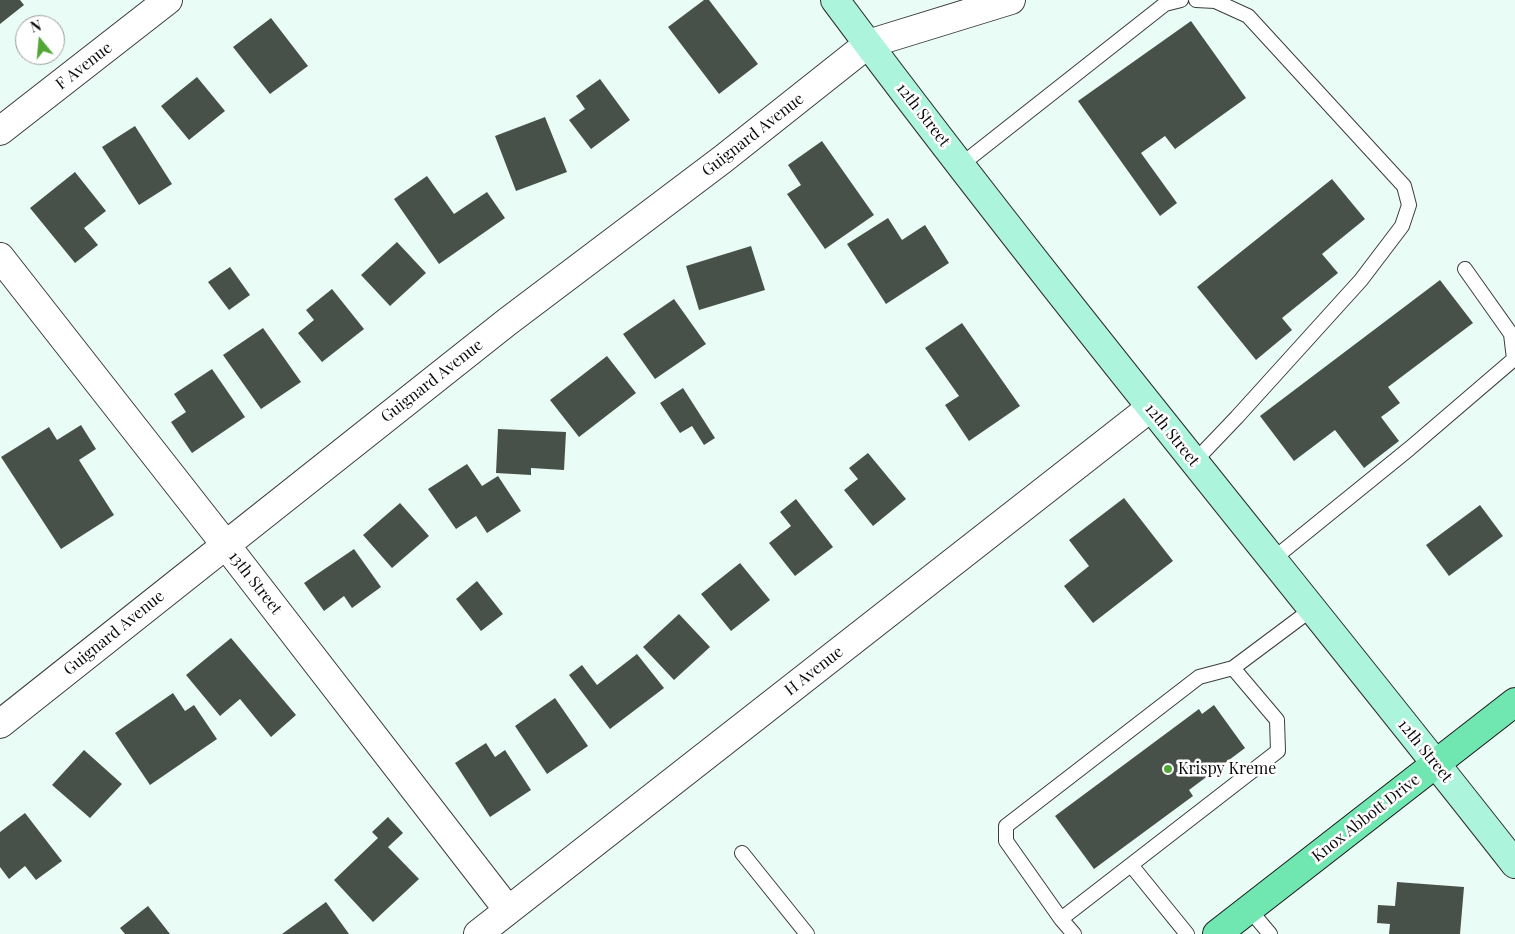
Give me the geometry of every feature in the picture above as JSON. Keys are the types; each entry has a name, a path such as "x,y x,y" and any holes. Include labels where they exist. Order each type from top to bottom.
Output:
{"main road":[{"name":"12th Street","path":"835,0 1150,408 1515,864"},
{"name":"Knox Abbott Drive","path":"1217,934 1515,702"}],"street":[{"name":"F Avenue","path":"0,131 168,0"},
{"path":"868,44 1011,0"},
{"name":"Guignard Avenue","path":"0,724 507,322 715,164 868,44"},
{"name":"13th Street","path":"0,257 226,544 508,910"},
{"name":"H Avenue","path":"478,934 1150,408"}],"lane":[{"path":"962,164 1165,4 1181,0"},
{"path":"1194,462 1361,280 1402,226 1409,205 1404,186 1248,16 1215,1 1196,0"},
{"path":"1272,560 1408,449 1514,359 1510,334 1465,268"},
{"path":"1074,934 1061,919 1006,841 1006,826 1199,677 1233,668 1312,609"},
{"path":"1061,919 1278,751 1277,720 1233,668"},
{"path":"742,853 807,934"},
{"path":"1131,865 1188,934"},
{"path":"1249,909 1270,934"}],"building":[{"path":"0,0 20,0 24,5 0,24"},
{"path":"704,0 709,0 758,64 719,94 668,27"},
{"path":"271,18 308,66 270,94 233,47"},
{"path":"1191,21 1246,98 1175,149 1165,136 1141,153 1177,203 1160,216 1078,101"},
{"path":"197,77 225,111 189,140 161,106"},
{"path":"600,79 630,120 591,149 569,120 585,109 576,96"},
{"path":"545,117 567,172 516,191 495,136"},
{"path":"135,126 172,184 139,205 102,147"},
{"path":"822,141 874,215 825,249 787,194 801,185 788,165"},
{"path":"75,172 106,211 84,228 98,245 75,263 30,208"},
{"path":"427,176 454,214 487,192 505,218 439,264 394,199"},
{"path":"1332,179 1365,219 1322,254 1338,273 1282,318 1292,330 1256,360 1197,287"},
{"path":"888,218 902,240 925,225 949,263 886,304 847,244"},
{"path":"397,242 426,273 390,306 361,275"},
{"path":"751,246 765,290 699,310 686,266"},
{"path":"230,267 250,295 229,310 208,282"},
{"path":"1440,280 1473,323 1388,387 1400,403 1381,417 1399,441 1364,468 1335,430 1294,461 1260,416"},
{"path":"332,289 364,329 322,362 298,333 314,320 306,310"},
{"path":"674,299 706,344 655,379 623,334"},
{"path":"962,323 1020,406 969,441 945,405 959,396 925,348"},
{"path":"263,328 301,382 261,409 223,355"},
{"path":"607,356 636,393 579,437 550,400"},
{"path":"212,369 245,417 192,453 171,422 186,412 174,394"},
{"path":"683,388 715,438 704,445 692,426 680,433 660,403"},
{"path":"81,425 96,449 79,460 114,515 61,549 1,457 49,427 57,440"},
{"path":"498,429 566,432 564,470 531,468 531,475 496,473"},
{"path":"868,453 906,499 873,526 844,490 858,479 849,468"},
{"path":"467,464 482,486 498,476 521,511 487,533 476,516 456,529 428,489"},
{"path":"1124,498 1173,561 1093,623 1064,586 1089,566 1069,540"},
{"path":"796,499 833,547 795,576 769,543 791,526 780,512"},
{"path":"400,503 429,536 392,568 363,535"},
{"path":"1480,505 1503,536 1449,576 1426,545"},
{"path":"354,549 381,587 352,608 344,596 324,611 304,583"},
{"path":"740,563 770,600 731,631 701,594"},
{"path":"477,581 503,614 481,631 456,599"},
{"path":"679,614 710,647 674,680 643,647"},
{"path":"231,638 296,715 271,737 240,699 220,716 186,675"},
{"path":"637,654 664,688 610,729 569,675 582,665 597,685"},
{"path":"173,693 185,711 194,705 217,739 150,785 115,733"},
{"path":"555,698 588,746 547,774 515,726"},
{"name":"Krispy Kreme","path":"1214,705 1245,748 1189,790 1193,796 1094,869 1055,816 1199,709 1202,714"},
{"path":"486,743 495,757 505,750 531,790 490,817 455,763"},
{"path":"84,750 122,784 90,818 52,785"},
{"path":"25,813 62,861 36,880 25,866 9,879 0,867 0,832"},
{"path":"388,817 403,833 388,847 419,879 373,922 334,880 378,838 372,832"},
{"path":"1397,882 1464,887 1460,934 1389,934 1390,924 1377,923 1378,905 1395,906"},
{"path":"326,902 349,934 282,934"},
{"path":"148,906 170,934 125,934 120,928"}],"place":[{"name":"Krispy Kreme","path":"1168,769"}]}
